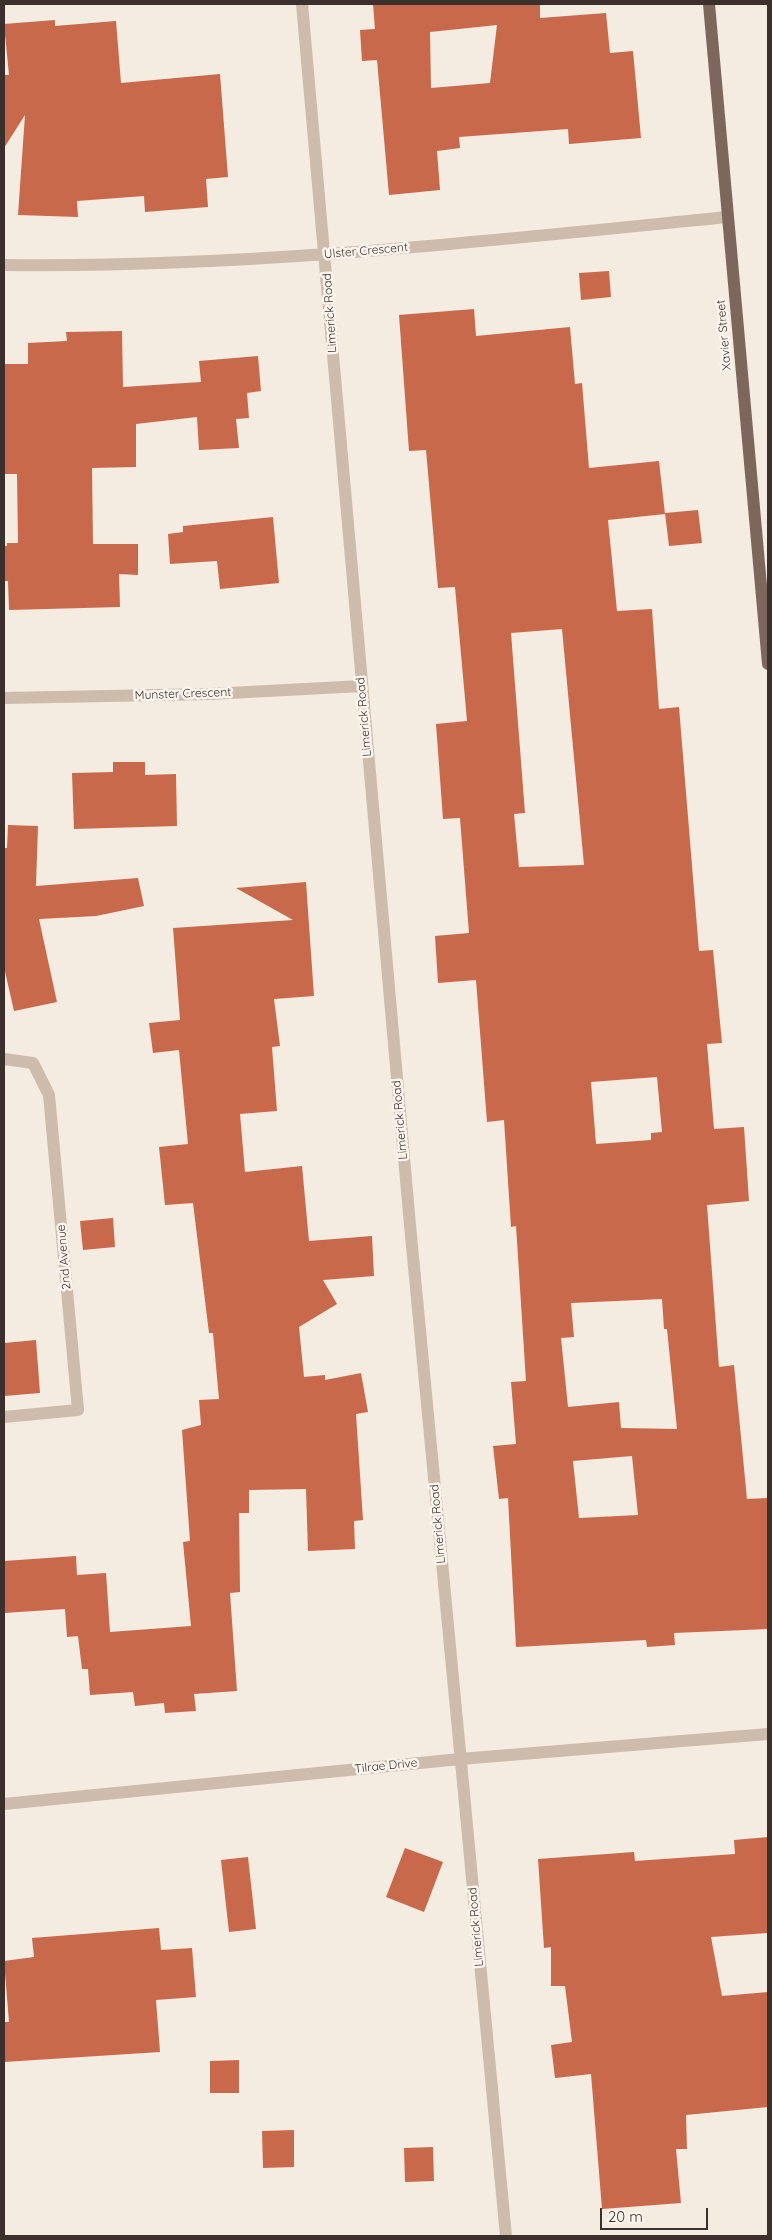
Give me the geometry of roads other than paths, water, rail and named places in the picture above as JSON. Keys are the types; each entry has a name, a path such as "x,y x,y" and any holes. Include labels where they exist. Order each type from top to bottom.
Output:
{"main road":[{"name":"Xavier Street","path":"709,4 768,664"}],"street":[{"name":"Limerick Road","path":"302,4 460,1759 506,2236"},
{"name":"Ulster Crescent","path":"4,264 97,266 326,254 727,217"},
{"name":"Munster Crescent","path":"4,698 210,694 362,686"},
{"name":"2nd Avenue","path":"4,1059 32,1063 49,1095 78,1410 4,1417"},
{"name":"Tilrae Drive","path":"4,1804 460,1759 768,1734"}]}
